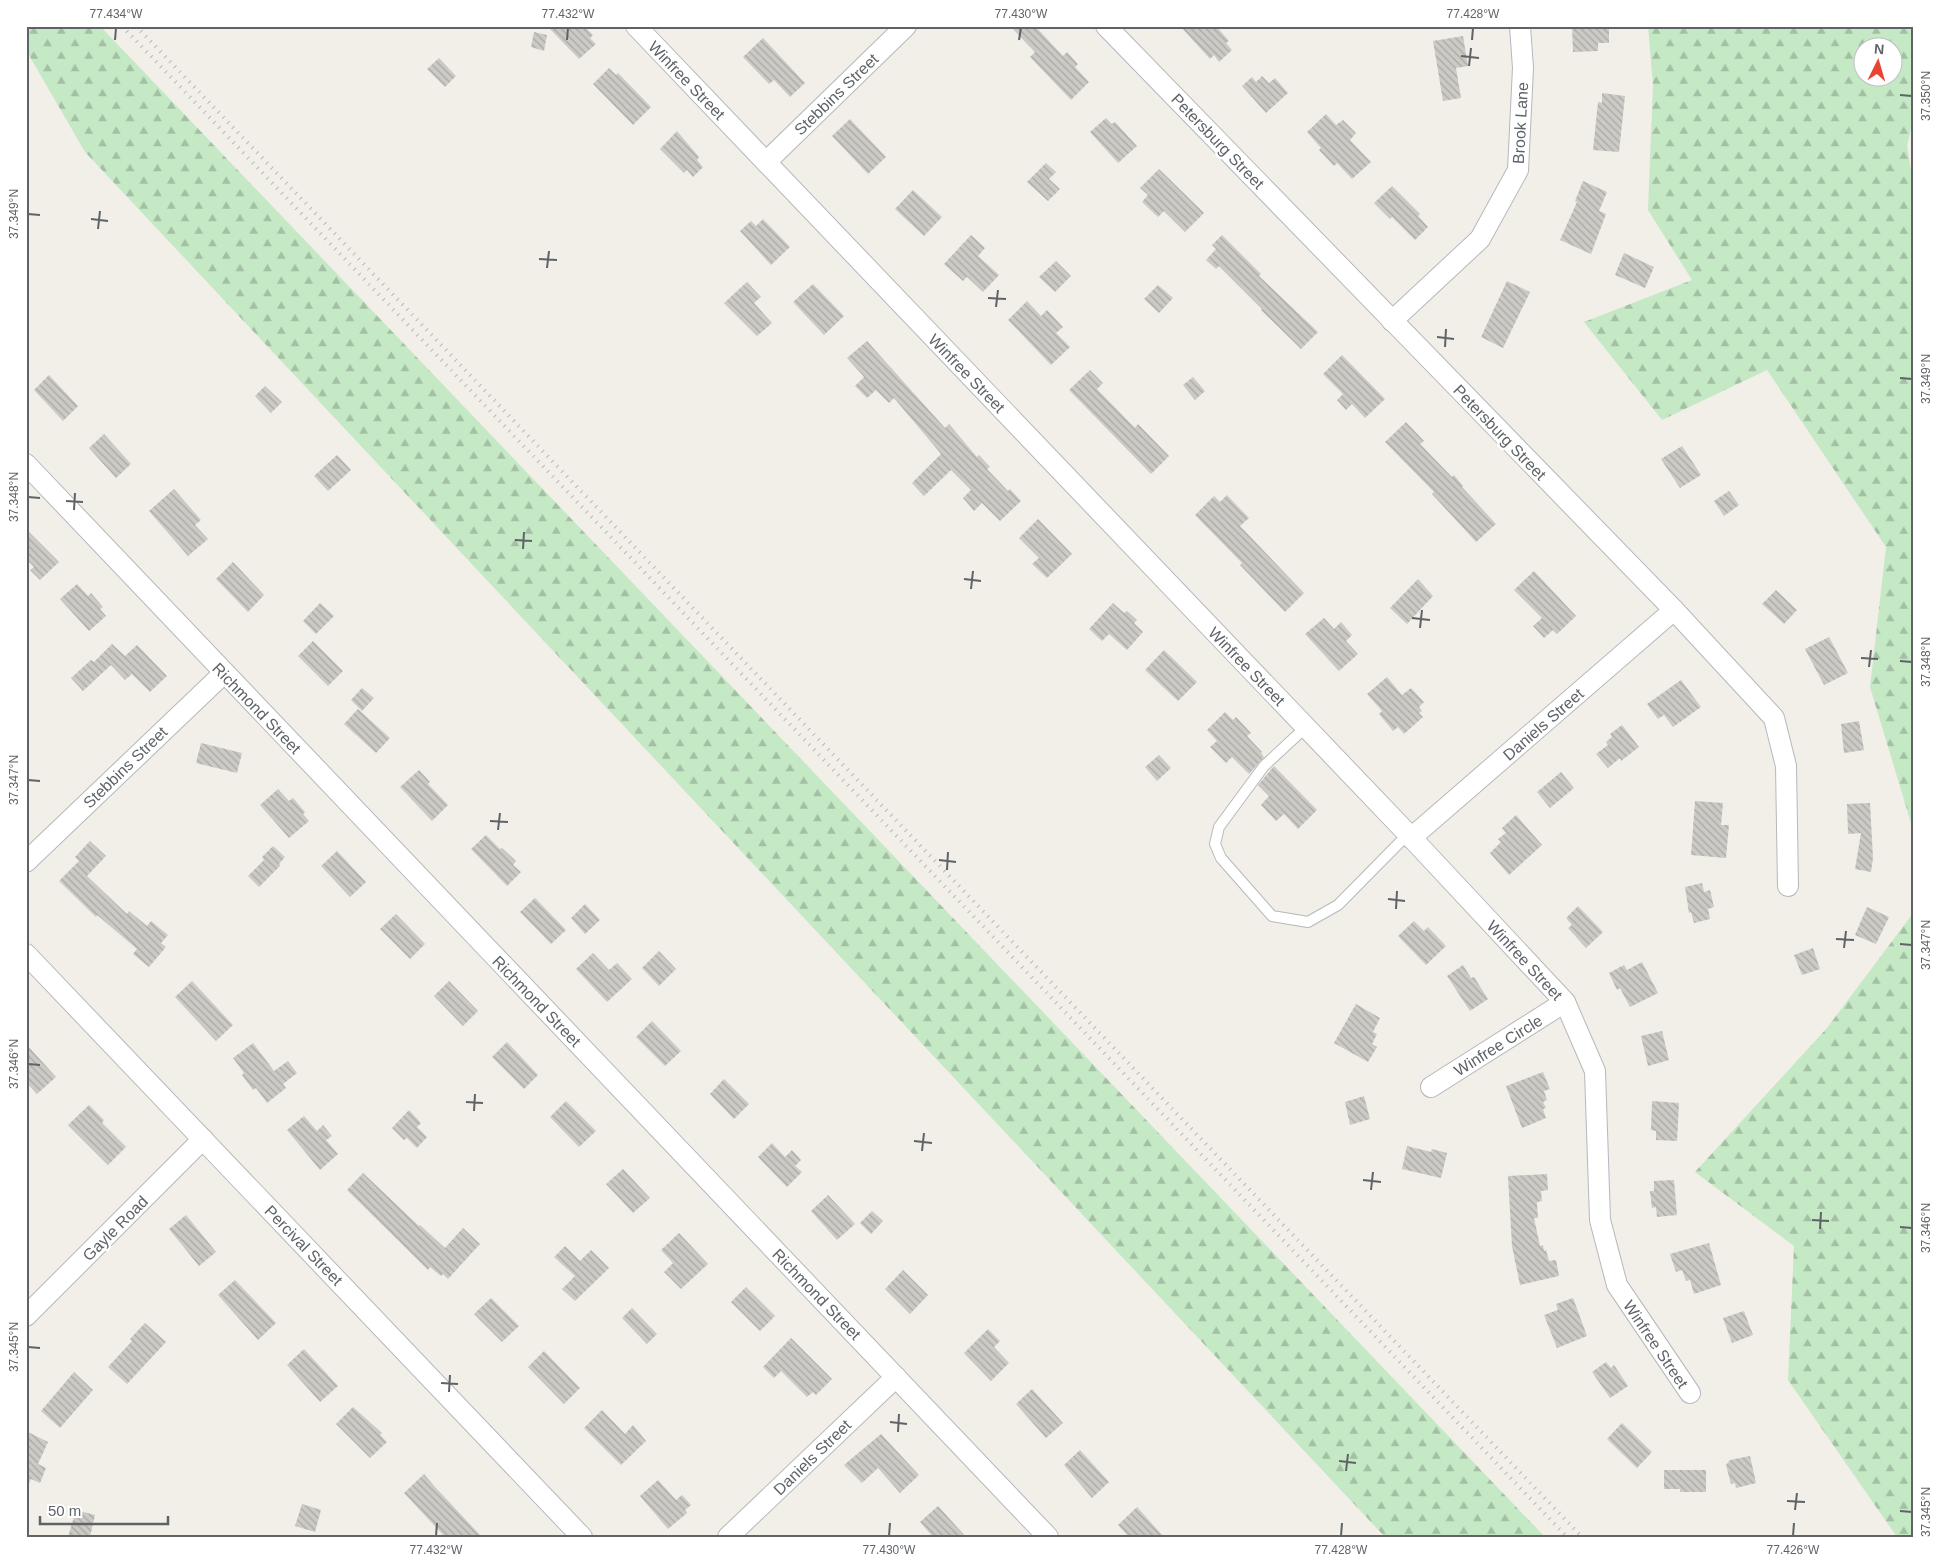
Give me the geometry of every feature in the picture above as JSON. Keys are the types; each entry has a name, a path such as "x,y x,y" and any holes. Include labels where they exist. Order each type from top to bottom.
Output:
{"street":[{"name":"Winfree Street","path":"636,26 1410,836 1564,1002 1595,1071 1600,1220 1617,1285 1690,1393"},
{"name":"Stebbins Street","path":"766,162 906,26"},
{"name":"Petersburg Street","path":"1106,26 1674,610 1774,718 1786,766 1788,886"},
{"name":"Brook Lane","path":"1392,321 1480,239 1518,170 1523,68 1520,26"},
{"name":"Richmond Street","path":"26,464 1048,1537"},
{"name":"Daniels Street","path":"1410,836 1674,610"},
{"name":"Stebbins Street","path":"26,862 224,673"},
{"name":"Percival Street","path":"26,954 582,1537"},
{"name":"Winfree Circle","path":"1431,1087 1564,1002"},
{"name":"Gayle Road","path":"26,1316 203,1139"},
{"name":"Daniels Street","path":"728,1537 896,1376"}],"lane":[{"path":"1306,727 1264,766 1219,827 1216,844 1221,858 1272,916 1308,922 1338,905 1410,836"}],"green space":[{"path":"26,26 100,26 1545,1537 1385,1537 85,152 26,50"},
{"path":"1648,26 1914,26 1914,116 1907,146 1914,188 1914,833 1870,687 1886,547 1767,370 1662,420 1584,322 1692,280 1648,210 1653,85"},
{"path":"1914,912 1914,1537 1897,1537 1788,1380 1794,1246 1695,1172 1827,1028"}],"building":[{"path":"547,26 584,26 593,35 590,38 596,44 579,59"},
{"path":"1010,26 1035,26 1063,56 1067,52 1078,64 1075,67 1089,82 1071,100 1030,57 1035,52"},
{"path":"1180,26 1216,26 1229,41 1226,43 1232,50 1219,62 1214,55 1210,59"},
{"path":"1572,26 1609,26 1609,43 1598,43 1598,51 1573,52"},
{"path":"534,32 547,35 544,51 531,47"},
{"path":"1463,36 1468,66 1456,68 1461,98 1443,101 1433,41"},
{"path":"763,38 805,83 790,97 774,80 769,84 743,57"},
{"path":"439,58 456,76 445,87 427,69"},
{"path":"609,68 616,75 618,73 651,107 633,125 593,84"},
{"path":"1262,76 1269,83 1275,78 1288,93 1266,113 1242,86 1252,77 1256,82"},
{"path":"1602,93 1625,96 1619,152 1593,150 1598,102 1602,103"},
{"path":"1326,114 1336,125 1343,120 1356,133 1350,140 1371,162 1352,179 1337,163 1334,166 1319,150 1321,148 1307,132"},
{"path":"1106,118 1112,124 1115,122 1137,146 1118,163 1090,132"},
{"path":"850,119 886,157 868,174 832,136"},
{"path":"677,131 699,157 697,160 703,167 693,177 687,170 684,173 660,149"},
{"path":"1046,163 1056,172 1049,179 1060,189 1048,201 1027,182"},
{"path":"1159,169 1204,213 1185,232 1164,211 1158,217 1142,202 1148,195 1140,188"},
{"path":"1583,181 1607,192 1599,211 1606,214 1591,254 1560,240 1577,202 1575,201"},
{"path":"1392,186 1420,214 1418,216 1428,227 1415,240 1392,217 1390,219 1374,203"},
{"path":"913,190 942,217 924,236 895,209"},
{"path":"763,219 790,247 771,265 740,231 751,221 756,226"},
{"path":"971,235 985,248 978,256 999,275 983,292 967,277 963,281 944,264"},
{"path":"1222,235 1261,274 1259,276 1318,332 1301,349 1219,266 1216,269 1206,260 1216,249 1212,245"},
{"path":"1624,253 1654,267 1645,288 1615,275"},
{"path":"1056,261 1071,276 1055,292 1039,277"},
{"path":"1507,281 1530,292 1503,348 1481,337"},
{"path":"747,282 761,297 754,303 772,323 757,336 724,303"},
{"path":"813,284 844,316 824,335 793,302"},
{"path":"1158,285 1173,298 1159,313 1144,299"},
{"path":"1027,301 1041,316 1047,310 1063,327 1056,333 1070,347 1051,365 1008,320"},
{"path":"867,341 945,428 949,424 977,457 979,455 990,467 987,469 1008,491 1010,489 1021,501 1000,521 982,503 974,511 963,498 971,490 951,470 924,496 912,483 941,454 894,398 889,403 876,390 867,398 855,386 864,377 847,358"},
{"path":"1342,355 1385,399 1365,418 1352,404 1346,410 1337,400 1343,394 1323,374"},
{"path":"1090,370 1103,383 1097,389 1135,428 1138,424 1169,456 1151,474 1069,390"},
{"path":"49,375 78,406 63,421 34,390"},
{"path":"1193,377 1205,391 1195,400 1183,385"},
{"path":"265,386 282,402 271,413 255,396"},
{"path":"1406,422 1424,441 1420,444 1452,477 1454,475 1462,487 1496,524 1476,542 1432,494 1434,492 1385,442"},
{"path":"104,434 131,464 116,478 89,448"},
{"path":"1682,446 1701,475 1680,488 1661,459"},
{"path":"337,455 351,470 328,491 314,476"},
{"path":"174,489 201,520 195,525 208,539 188,556 149,511"},
{"path":"1729,491 1739,505 1724,516 1714,501"},
{"path":"1227,495 1249,518 1240,526 1304,593 1285,612 1240,565 1242,563 1195,515 1214,496 1220,502"},
{"path":"1038,519 1072,554 1047,578 1032,564 1039,558 1019,538"},
{"path":"26,529 59,562 40,580 30,570 34,567 26,559"},
{"path":"233,562 264,595 248,612 216,579"},
{"path":"1534,571 1576,616 1557,634 1553,630 1544,638 1533,626 1542,618 1514,590"},
{"path":"1418,579 1433,596 1407,624 1390,608"},
{"path":"77,584 88,596 91,593 103,607 100,609 106,616 89,631 60,599"},
{"path":"1776,590 1797,610 1784,624 1762,604"},
{"path":"320,603 334,616 316,634 303,621"},
{"path":"1113,603 1124,613 1127,611 1137,620 1134,623 1143,632 1127,650 1109,634 1102,641 1089,629"},
{"path":"1324,618 1334,629 1341,622 1352,635 1346,641 1358,654 1339,671 1305,634"},
{"path":"1829,637 1848,673 1824,685 1805,649"},
{"path":"313,641 343,671 328,686 298,656"},
{"path":"112,644 125,656 137,645 167,676 150,692 132,674 125,680 111,665 83,691 71,678 91,660 94,662"},
{"path":"1164,650 1197,682 1178,701 1145,670"},
{"path":"1387,677 1402,695 1411,688 1424,702 1419,707 1422,711 1419,713 1423,717 1404,734 1398,727 1393,731 1379,714 1382,711 1367,694"},
{"path":"1681,680 1701,707 1673,727 1664,715 1658,719 1647,704"},
{"path":"362,688 374,698 362,711 351,700"},
{"path":"358,709 390,738 376,753 344,724"},
{"path":"1225,712 1233,720 1236,717 1251,733 1247,736 1262,752 1264,757 1249,774 1232,757 1226,763 1210,747 1217,741 1207,730"},
{"path":"1859,721 1864,750 1844,753 1841,724"},
{"path":"1622,725 1639,747 1621,761 1620,758 1608,768 1596,754 1608,745 1606,742 1612,737 1610,734"},
{"path":"201,743 242,753 237,773 196,763"},
{"path":"1159,755 1171,768 1157,781 1145,767"},
{"path":"1274,766 1317,810 1298,829 1284,814 1276,821 1261,805 1269,796 1258,785"},
{"path":"419,770 430,782 428,784 448,805 432,821 400,787"},
{"path":"1561,772 1574,788 1550,808 1537,792"},
{"path":"278,789 289,801 293,798 305,812 303,814 309,821 289,838 260,805"},
{"path":"1695,801 1723,803 1721,825 1729,825 1726,858 1691,855"},
{"path":"1870,803 1873,858 1871,872 1855,869 1861,833 1848,834 1847,804"},
{"path":"1516,815 1542,845 1509,875 1490,853 1501,842 1498,839 1506,833 1502,828"},
{"path":"486,835 516,861 513,865 521,872 507,886 471,849"},
{"path":"90,841 106,856 87,876 127,914 129,911 147,926 151,921 168,935 161,943 166,947 149,967 133,954 137,949 97,915 96,917 59,881 79,861 75,857"},
{"path":"273,846 285,857 279,864 280,866 259,887 248,876 264,860 262,857"},
{"path":"337,851 366,882 350,897 321,866"},
{"path":"1702,883 1704,892 1710,890 1714,907 1708,909 1710,919 1694,923 1691,912 1689,913 1685,887"},
{"path":"535,898 566,930 551,944 520,912"},
{"path":"585,904 600,920 585,934 571,918"},
{"path":"1578,906 1603,932 1586,948 1568,928 1572,925 1566,918"},
{"path":"1867,907 1889,917 1876,944 1855,935"},
{"path":"396,914 425,944 410,959 380,929"},
{"path":"1414,921 1424,931 1428,927 1446,946 1426,965 1398,936"},
{"path":"1813,948 1820,969 1802,975 1794,955"},
{"path":"659,951 676,969 659,986 642,968"},
{"path":"593,953 609,970 617,963 632,979 607,1002 576,969"},
{"path":"1642,962 1658,993 1630,1007 1620,988 1617,990 1609,973 1624,965 1627,970"},
{"path":"1463,965 1471,978 1474,977 1488,999 1470,1011 1447,976"},
{"path":"192,981 233,1025 216,1041 175,997"},
{"path":"449,981 478,1011 463,1026 434,996"},
{"path":"1356,1004 1380,1018 1373,1032 1377,1034 1372,1044 1377,1047 1368,1062 1334,1043"},
{"path":"652,1021 681,1051 665,1066 636,1037"},
{"path":"1662,1031 1669,1060 1648,1066 1641,1036"},
{"path":"507,1042 538,1075 524,1089 492,1057"},
{"path":"253,1043 274,1071 288,1061 297,1073 283,1084 286,1088 267,1103 256,1088 253,1090 233,1058"},
{"path":"26,1044 56,1077 37,1094 26,1082"},
{"path":"1543,1072 1550,1089 1544,1091 1547,1100 1543,1102 1546,1108 1543,1109 1546,1118 1522,1128 1506,1086"},
{"path":"724,1079 749,1104 734,1119 710,1094"},
{"path":"1364,1096 1370,1119 1350,1125 1345,1102"},
{"path":"566,1101 596,1131 579,1147 550,1117"},
{"path":"1652,1101 1679,1103 1677,1141 1656,1140 1656,1131 1651,1130"},
{"path":"89,1105 104,1120 102,1123 126,1147 108,1165 68,1125"},
{"path":"409,1110 421,1123 417,1127 427,1137 417,1148 407,1138 404,1140 392,1128"},
{"path":"304,1116 317,1131 323,1125 332,1136 326,1140 338,1154 320,1170 287,1130"},
{"path":"772,1143 785,1157 792,1150 801,1160 795,1166 802,1172 787,1187 758,1157"},
{"path":"1407,1146 1431,1152 1432,1149 1447,1153 1441,1178 1402,1169"},
{"path":"623,1169 650,1198 633,1213 606,1184"},
{"path":"363,1173 445,1248 463,1228 480,1244 448,1279 430,1267 428,1270 347,1190"},
{"path":"1547,1174 1548,1190 1541,1191 1542,1201 1537,1202 1538,1218 1534,1218 1540,1246 1543,1245 1544,1251 1546,1250 1549,1261 1556,1260 1559,1276 1520,1285 1512,1246 1508,1176"},
{"path":"1674,1180 1677,1215 1657,1217 1656,1207 1652,1208 1650,1191 1654,1191 1654,1181"},
{"path":"828,1195 855,1224 837,1240 811,1211"},
{"path":"872,1211 883,1221 871,1234 860,1223"},
{"path":"186,1215 216,1252 199,1266 169,1229"},
{"path":"679,1233 708,1264 681,1289 664,1272 673,1263 661,1250"},
{"path":"1709,1243 1721,1285 1694,1294 1690,1280 1686,1281 1682,1270 1676,1272 1670,1254"},
{"path":"565,1246 580,1261 591,1250 609,1268 575,1301 562,1289 575,1276 554,1257"},
{"path":"903,1270 928,1295 910,1314 885,1289"},
{"path":"235,1280 276,1323 258,1340 218,1295"},
{"path":"746,1287 775,1316 760,1331 731,1302"},
{"path":"491,1298 519,1326 502,1342 474,1314"},
{"path":"1573,1298 1587,1336 1557,1348 1544,1315 1558,1310 1556,1304"},
{"path":"632,1308 657,1334 647,1344 622,1318"},
{"path":"1744,1311 1753,1335 1732,1343 1723,1318"},
{"path":"145,1323 166,1342 127,1384 108,1367 132,1341 130,1339"},
{"path":"988,1329 1000,1341 994,1347 1009,1363 991,1381 964,1353"},
{"path":"791,1338 832,1379 816,1395 813,1392 807,1397 781,1371 774,1378 763,1367"},
{"path":"304,1349 338,1386 320,1402 287,1365"},
{"path":"544,1351 580,1388 564,1404 528,1367"},
{"path":"1606,1362 1611,1368 1614,1365 1628,1386 1610,1398 1592,1372"},
{"path":"74,1372 93,1390 60,1428 41,1411"},
{"path":"1032,1389 1063,1423 1046,1438 1016,1404"},
{"path":"353,1407 382,1433 380,1435 387,1442 370,1458 336,1424"},
{"path":"602,1410 625,1434 633,1425 646,1441 621,1465 584,1428"},
{"path":"1622,1423 1652,1452 1637,1468 1607,1439"},
{"path":"26,1431 48,1442 38,1464 46,1468 40,1483 31,1479 26,1490"},
{"path":"881,1434 919,1475 900,1493 878,1468 862,1483 844,1465"},
{"path":"1080,1450 1109,1482 1092,1498 1064,1465"},
{"path":"1750,1456 1756,1483 1736,1488 1735,1483 1731,1484 1726,1465 1730,1460"},
{"path":"1664,1470 1706,1470 1706,1492 1680,1492 1680,1489 1664,1489"},
{"path":"424,1474 482,1537 445,1537 404,1493"},
{"path":"658,1480 676,1500 682,1495 691,1505 685,1510 687,1513 668,1529 640,1496"},
{"path":"302,1504 321,1510 315,1532 295,1526"},
{"path":"938,1506 966,1537 933,1537 920,1522"},
{"path":"1137,1507 1164,1537 1129,1537 1118,1525"},
{"path":"76,1510 95,1515 90,1537 68,1537"}],"railway":[{"path":"122,26 1567,1537"},
{"path":"136,26 1582,1537"}]}
